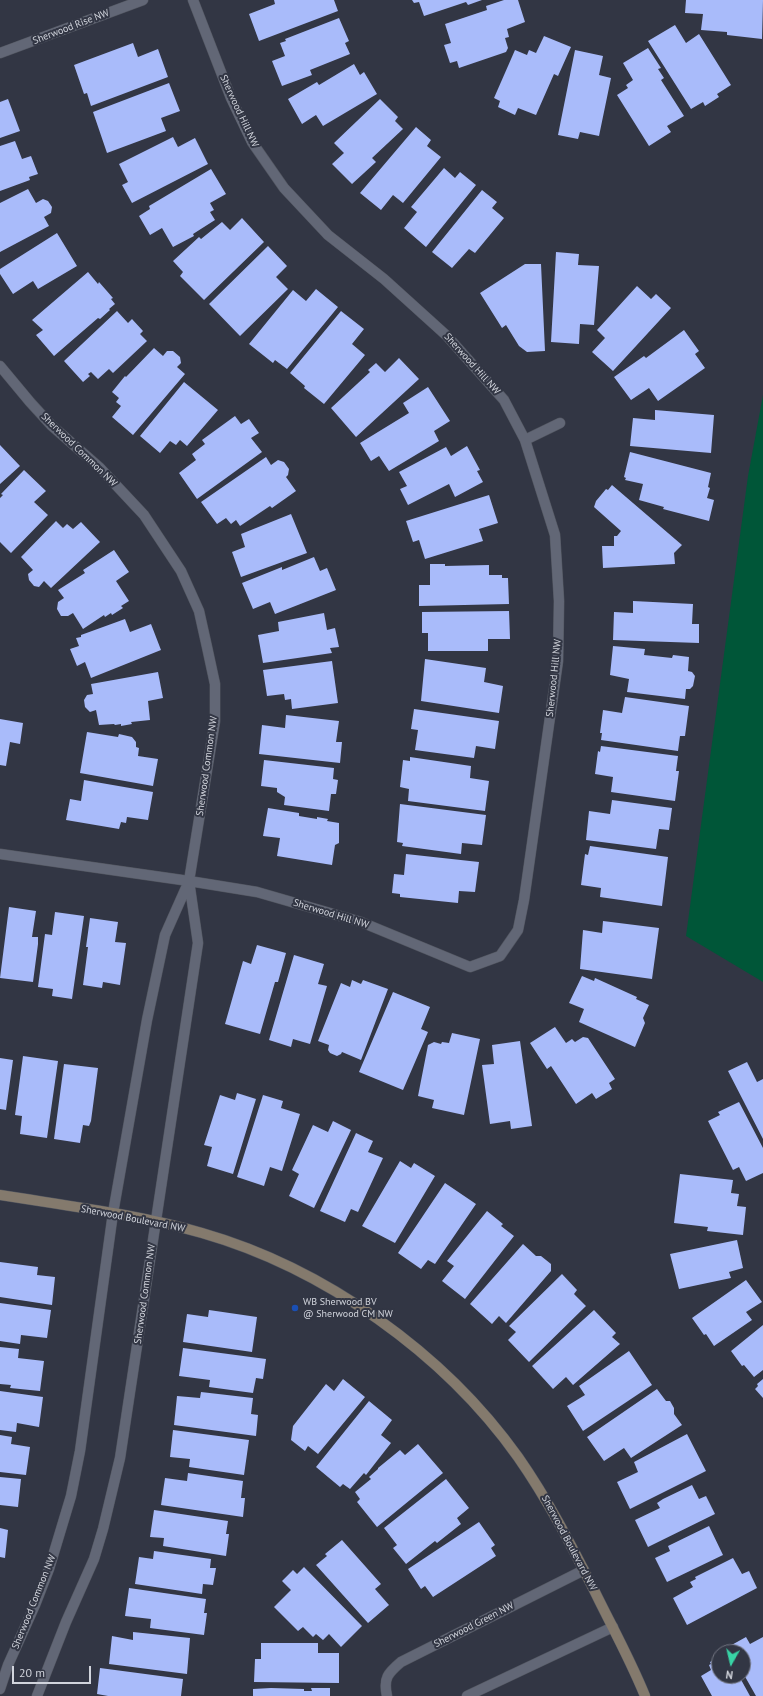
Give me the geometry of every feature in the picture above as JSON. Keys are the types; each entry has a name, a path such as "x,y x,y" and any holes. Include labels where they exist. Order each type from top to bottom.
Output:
{"street":[{"name":"Sherwood Rise NW","path":"0,54 143,0"},
{"name":"Sherwood Hill NW","path":"0,854 189,880 256,892 361,922 470,967 500,956 518,930 524,900 558,661 559,601 555,535 525,440 504,400 448,336 384,279 328,235 284,188 252,142 231,98 193,0"},
{"name":"Sherwood Common NW","path":"0,366 51,425 100,468 144,515 181,571 199,611 215,684 215,721 189,880 165,935 147,1020 113,1213 80,1451 71,1496 49,1569 0,1689"},
{"path":"525,440 560,422"},
{"name":"Sherwood Common NW","path":"37,1696 66,1622 94,1559 111,1499 120,1458 198,943 189,880"},
{"name":"Sherwood Boulevard NW","path":"0,1195 156,1221 204,1233 244,1247 295,1270 345,1297 380,1320 419,1351 456,1384 489,1420 517,1455 564,1530 635,1672 645,1696"},
{"name":"Sherwood Green NW","path":"387,1696 385,1686 389,1672 401,1662 584,1570"},
{"path":"467,1696 613,1627"}],"green space":[{"path":"763,395 763,982 686,936 748,476"}],"building":[{"path":"274,0 334,0 338,11 259,41 249,14 275,4"},
{"path":"412,0 482,0 468,5 466,2 424,16 419,2 414,3"},
{"path":"504,0 518,0 525,22 507,29 509,37 505,38 508,48 506,52 459,68 457,61 450,63 444,45 451,43 445,24 487,10 486,6"},
{"path":"686,0 763,0 762,39 727,35 727,32 701,30 703,14 685,13"},
{"path":"339,18 349,41 345,43 350,54 310,70 312,75 282,86 272,61 285,56 280,43 286,41 285,39"},
{"path":"675,25 686,43 699,34 731,85 717,94 719,97 705,106 703,102 691,109 648,41"},
{"path":"544,36 571,47 558,76 554,74 536,115 518,108 515,115 498,107 500,101 494,98 515,50 527,55 529,50 536,53"},
{"path":"133,43 138,57 158,49 168,77 91,106 87,93 84,94 74,65"},
{"path":"648,48 661,68 658,69 664,78 661,80 684,116 667,126 671,132 649,146 617,95 628,88 626,85 633,80 623,63"},
{"path":"575,50 603,56 599,75 611,78 599,136 580,132 578,139 558,135"},
{"path":"354,64 360,75 364,72 377,94 323,126 316,115 302,124 288,99 317,82 319,85"},
{"path":"169,83 180,111 161,118 166,131 107,153 93,112"},
{"path":"8,99 20,131 0,138 0,102"},
{"path":"380,99 398,117 395,121 403,129 372,158 376,162 352,184 332,164 344,153 334,143"},
{"path":"416,127 431,140 427,146 441,157 403,203 393,195 381,210 360,193"},
{"path":"173,137 178,147 195,138 208,164 132,203 122,185 128,182 119,164"},
{"path":"15,141 22,159 31,156 38,174 29,177 30,180 0,191 0,146"},
{"path":"444,168 455,178 460,172 476,185 426,247 404,228 417,212 411,207"},
{"path":"211,169 226,194 210,203 214,210 210,212 215,220 193,234 194,236 173,247 162,228 150,235 139,216 150,209 149,206"},
{"path":"28,189 36,203 43,199 48,201 52,207 51,213 44,217 49,226 0,252 0,203"},
{"path":"482,190 497,202 492,208 504,218 475,253 469,249 452,268 432,252"},
{"path":"242,218 264,242 204,300 180,276 183,272 173,261 199,237 201,239 222,222 230,230"},
{"path":"57,233 77,266 38,289 33,281 13,294 0,274 0,269"},
{"path":"268,246 287,266 276,277 288,289 240,336 209,304"},
{"path":"556,252 579,254 578,265 599,266 594,325 580,324 579,344 551,342"},
{"path":"525,264 541,264 545,351 527,352 519,346 506,325 502,328 480,293"},
{"path":"88,272 113,298 111,299 115,304 100,319 98,318 54,356 36,335 43,330 32,320"},
{"path":"637,286 651,299 656,294 671,308 613,371 592,352 605,338 597,330"},
{"path":"316,289 338,307 287,369 275,360 273,363 249,344 293,290 306,301"},
{"path":"117,311 128,323 132,319 143,331 140,334 147,341 113,373 109,369 98,379 91,372 88,374 90,376 83,382 64,361"},
{"path":"341,311 364,329 352,344 365,355 324,404 304,388 305,386 290,373"},
{"path":"684,330 699,351 695,354 705,368 658,401 649,388 631,400 614,377 644,356 646,358"},
{"path":"154,348 163,356 167,351 173,351 180,357 181,363 177,367 185,374 133,435 112,417 121,406 116,402 119,398 112,392 125,376 126,377"},
{"path":"399,358 419,379 356,437 331,408 370,372 368,370 376,363 385,372"},
{"path":"184,382 218,410 187,446 180,440 176,445 170,441 160,453 140,436"},
{"path":"428,387 450,421 434,431 439,441 389,471 379,456 371,461 360,443 409,413 403,403"},
{"path":"655,410 714,415 711,453 630,446 633,418 655,420"},
{"path":"235,416 241,424 249,419 259,433 251,438 262,452 197,499 179,473 196,460 192,454 205,444 202,440"},
{"path":"0,445 20,466 0,484"},
{"path":"467,446 480,470 477,471 483,482 455,497 449,484 408,505 400,489 407,486 399,472 446,447 451,456"},
{"path":"630,452 711,473 708,487 710,488 707,498 714,500 709,521 663,509 664,507 639,500 643,484 625,480 626,478 624,477"},
{"path":"266,457 271,465 278,460 284,462 289,469 286,477 296,491 272,508 270,506 240,526 236,520 231,524 226,518 217,524 201,502"},
{"path":"24,470 46,491 34,502 48,515 11,553 0,542 0,498 3,495 1,494"},
{"path":"612,485 682,545 674,553 675,564 603,568 602,546 614,546 614,536 617,536 621,531 594,507 596,501 606,489 608,490"},
{"path":"489,495 498,523 479,529 483,541 425,559 419,540 413,542 406,521"},
{"path":"291,514 307,553 241,577 232,552 245,547 241,534"},
{"path":"56,521 63,528 67,524 73,529 81,522 100,542 51,588 44,581 39,587 34,586 29,580 28,574 33,570 21,557"},
{"path":"114,550 129,572 116,581 129,601 121,606 123,608 112,615 111,613 105,617 104,615 83,629 73,613 68,616 61,616 57,609 58,602 64,598 58,590 85,573 83,570"},
{"path":"314,557 320,571 327,568 336,590 275,614 270,602 253,609 242,583 282,567 282,570"},
{"path":"430,564 445,564 445,566 489,565 489,575 502,575 502,578 508,578 509,604 419,606 419,585 430,585"},
{"path":"633,601 693,604 692,624 699,624 699,643 613,640 614,612 633,613"},
{"path":"509,611 510,639 488,639 488,651 428,651 428,633 422,633 422,612"},
{"path":"324,613 327,630 335,628 339,647 330,648 332,653 263,663 258,635 279,631 278,622"},
{"path":"125,619 130,632 151,624 161,650 91,678 85,662 77,666 70,649 79,646 76,638"},
{"path":"613,646 645,649 644,655 672,658 673,655 689,657 688,671 692,672 695,676 693,686 690,689 686,689 685,699 627,692 629,679 610,675"},
{"path":"425,659 486,668 484,682 503,686 499,713 421,701"},
{"path":"332,661 338,703 292,709 291,699 285,700 284,694 267,696 263,670"},
{"path":"158,672 163,698 148,701 150,720 131,722 132,724 121,726 121,724 99,725 96,710 90,712 85,707 84,700 87,695 93,694 91,684"},
{"path":"625,697 689,706 685,736 680,736 678,751 601,740 602,733 600,733 603,710 622,713"},
{"path":"414,709 499,721 495,749 476,746 474,758 415,750 418,730 411,729"},
{"path":"286,715 339,721 336,742 342,742 340,763 259,754 262,725 285,728"},
{"path":"0,719 23,723 20,744 10,742 6,766 0,765"},
{"path":"87,732 118,737 119,734 132,737 136,742 136,747 139,748 138,756 158,759 153,786 80,773"},
{"path":"601,746 678,756 676,771 679,771 675,801 611,792 613,777 595,774 598,751 600,752"},
{"path":"410,757 471,766 470,778 489,781 485,811 408,801 409,789 400,787 403,760 410,761"},
{"path":"264,760 334,768 333,779 338,780 336,794 331,794 329,811 284,805 285,797 277,792 277,788 261,786"},
{"path":"84,780 153,792 148,820 127,817 126,823 121,822 119,829 66,820 70,799 81,801"},
{"path":"612,800 672,808 669,830 659,829 656,849 586,840 589,811 610,814"},
{"path":"400,804 486,815 482,845 462,843 461,854 402,846 403,843 397,842"},
{"path":"268,808 299,813 299,816 328,819 327,821 339,823 339,843 335,845 332,865 277,856 280,838 263,836"},
{"path":"590,846 668,857 662,906 600,897 601,888 581,885 585,854 588,855"},
{"path":"406,854 479,862 475,892 459,891 458,903 400,897 400,894 392,893 394,874 404,875"},
{"path":"9,907 36,911 32,937 38,937 38,944 33,982 0,978"},
{"path":"55,912 84,916 72,999 52,996 53,989 38,987 45,934 52,935"},
{"path":"90,918 118,922 115,942 126,943 120,985 103,982 102,988 83,985"},
{"path":"603,921 659,928 652,979 580,969 583,930 602,933"},
{"path":"257,945 286,953 278,982 275,982 260,1034 225,1024 243,961 251,964"},
{"path":"294,955 324,964 318,984 327,986 310,1044 293,1039 291,1047 269,1040"},
{"path":"582,976 594,981 595,978 637,997 636,999 649,1005 643,1018 645,1023 635,1047 579,1022 584,1009 569,1003"},
{"path":"352,980 361,984 363,980 388,989 361,1060 342,1052 337,1056 330,1053 328,1050 329,1045 318,1041 341,983 350,987"},
{"path":"393,992 430,1007 421,1029 428,1032 403,1090 359,1072"},
{"path":"555,1027 566,1043 572,1039 575,1042 583,1037 588,1038 615,1079 609,1083 612,1089 596,1099 592,1093 576,1104 551,1066 547,1069 530,1043"},
{"path":"452,1033 480,1039 464,1115 432,1108 434,1100 418,1096 428,1045 434,1042 441,1044 442,1042 449,1043"},
{"path":"520,1041 532,1126 511,1129 510,1121 490,1124 482,1065 494,1064 492,1045"},
{"path":"23,1056 58,1061 47,1138 20,1134 22,1116 15,1115"},
{"path":"0,1058 13,1060 6,1110 0,1109"},
{"path":"747,1062 757,1082 763,1079 763,1139 728,1071"},
{"path":"64,1064 98,1068 91,1121 89,1126 83,1125 80,1143 54,1139"},
{"path":"237,1093 256,1099 233,1174 207,1166 212,1147 204,1145 220,1095 235,1100"},
{"path":"263,1095 283,1101 281,1108 300,1114 282,1171 270,1167 264,1186 237,1177"},
{"path":"739,1102 763,1148 763,1173 746,1181 739,1167 733,1170 708,1121 720,1115 718,1112"},
{"path":"333,1121 351,1130 314,1208 289,1196 299,1174 292,1170 313,1125 328,1132"},
{"path":"356,1133 373,1141 368,1152 383,1158 358,1212 351,1209 345,1222 320,1211"},
{"path":"400,1161 411,1168 414,1163 435,1176 395,1243 362,1226"},
{"path":"680,1174 733,1180 731,1193 739,1194 737,1206 746,1207 743,1235 707,1231 708,1227 674,1223"},
{"path":"445,1183 476,1204 435,1264 428,1260 421,1269 398,1253"},
{"path":"487,1211 503,1224 501,1226 514,1236 465,1299 442,1281 454,1266 447,1261"},
{"path":"737,1240 743,1268 729,1272 731,1278 679,1289 670,1254"},
{"path":"523,1244 536,1256 541,1256 551,1264 551,1271 506,1323 499,1316 492,1324 470,1304"},
{"path":"0,1262 38,1267 37,1275 55,1277 52,1305 0,1297"},
{"path":"562,1274 577,1290 574,1294 586,1306 529,1362 508,1340 516,1332 509,1326"},
{"path":"746,1280 762,1302 746,1312 752,1320 714,1346 692,1318"},
{"path":"0,1303 51,1310 47,1338 21,1335 20,1344 0,1341"},
{"path":"209,1310 257,1317 252,1352 183,1342 187,1314 208,1317"},
{"path":"594,1310 616,1333 612,1337 620,1344 573,1385 566,1377 553,1389 532,1366"},
{"path":"763,1325 763,1370 754,1377 744,1365 742,1366 731,1351"},
{"path":"0,1347 19,1349 18,1358 44,1361 40,1391 10,1388 11,1385 0,1384"},
{"path":"183,1348 266,1359 263,1379 256,1378 253,1393 209,1387 210,1380 179,1376"},
{"path":"629,1351 652,1385 583,1431 567,1406 585,1395 579,1386"},
{"path":"343,1379 365,1397 318,1454 308,1446 305,1451 291,1440 293,1426 326,1384 334,1391"},
{"path":"763,1379 763,1398 755,1389 758,1386 757,1384"},
{"path":"657,1389 666,1401 670,1401 674,1408 674,1414 682,1425 631,1458 624,1448 604,1461 587,1437"},
{"path":"0,1391 43,1397 39,1427 17,1423 16,1432 0,1430"},
{"path":"201,1392 253,1398 251,1414 258,1415 256,1436 174,1425 177,1396 200,1398"},
{"path":"369,1401 392,1420 381,1435 391,1443 366,1475 364,1473 350,1489 343,1484 340,1487 316,1467"},
{"path":"173,1430 249,1440 244,1475 189,1467 190,1459 170,1457"},
{"path":"687,1434 706,1471 630,1509 617,1482 638,1472 634,1462"},
{"path":"0,1435 12,1437 11,1444 30,1447 26,1475 0,1472"},
{"path":"418,1444 443,1473 377,1527 357,1502 360,1499 355,1492 371,1479 369,1477 378,1468 400,1450 405,1455"},
{"path":"188,1473 243,1481 241,1498 245,1498 243,1517 161,1505 165,1478 187,1481"},
{"path":"0,1477 21,1479 18,1507 0,1505"},
{"path":"446,1479 469,1508 457,1518 461,1524 437,1543 435,1541 406,1564 393,1548 397,1545 384,1528"},
{"path":"692,1485 699,1499 706,1496 715,1514 648,1547 635,1520 660,1508 657,1503 663,1499"},
{"path":"154,1510 228,1521 226,1534 229,1534 226,1556 163,1546 164,1538 150,1537"},
{"path":"479,1522 495,1545 491,1548 496,1556 433,1597 425,1586 421,1589 408,1569"},
{"path":"709,1526 723,1555 667,1582 655,1558 670,1551 668,1546"},
{"path":"0,1528 8,1530 5,1558 0,1557"},
{"path":"342,1540 381,1584 375,1589 389,1605 368,1623 316,1565 327,1556 325,1554"},
{"path":"154,1551 211,1559 210,1568 216,1568 213,1585 203,1584 202,1594 135,1584 139,1557 153,1559"},
{"path":"733,1558 742,1574 749,1571 757,1588 687,1625 673,1598 693,1587 690,1582 696,1579 695,1577"},
{"path":"304,1567 362,1626 341,1647 329,1634 323,1640 316,1634 313,1637 303,1627 298,1631 274,1607 291,1590 282,1581 293,1570 297,1574"},
{"path":"129,1588 206,1599 204,1613 207,1613 204,1635 150,1628 151,1619 125,1616"},
{"path":"133,1632 190,1638 187,1674 109,1664 112,1636 133,1640"},
{"path":"746,1637 750,1644 733,1644"},
{"path":"763,1637 763,1696 756,1696 749,1684 751,1684 750,1644"},
{"path":"261,1643 318,1643 318,1653 339,1653 339,1683 254,1682 255,1659 261,1659"},
{"path":"100,1668 183,1679 181,1696 108,1696 97,1694"},
{"path":"711,1670 711,1684 743,1684 750,1696 712,1696 701,1676"},
{"path":"311,1688 330,1688 330,1696 253,1696 253,1689 304,1689 304,1691 312,1691"}],"place":[{"name":"WB Sherwood BV @ Sherwood CM NW","path":"295,1308"}]}
